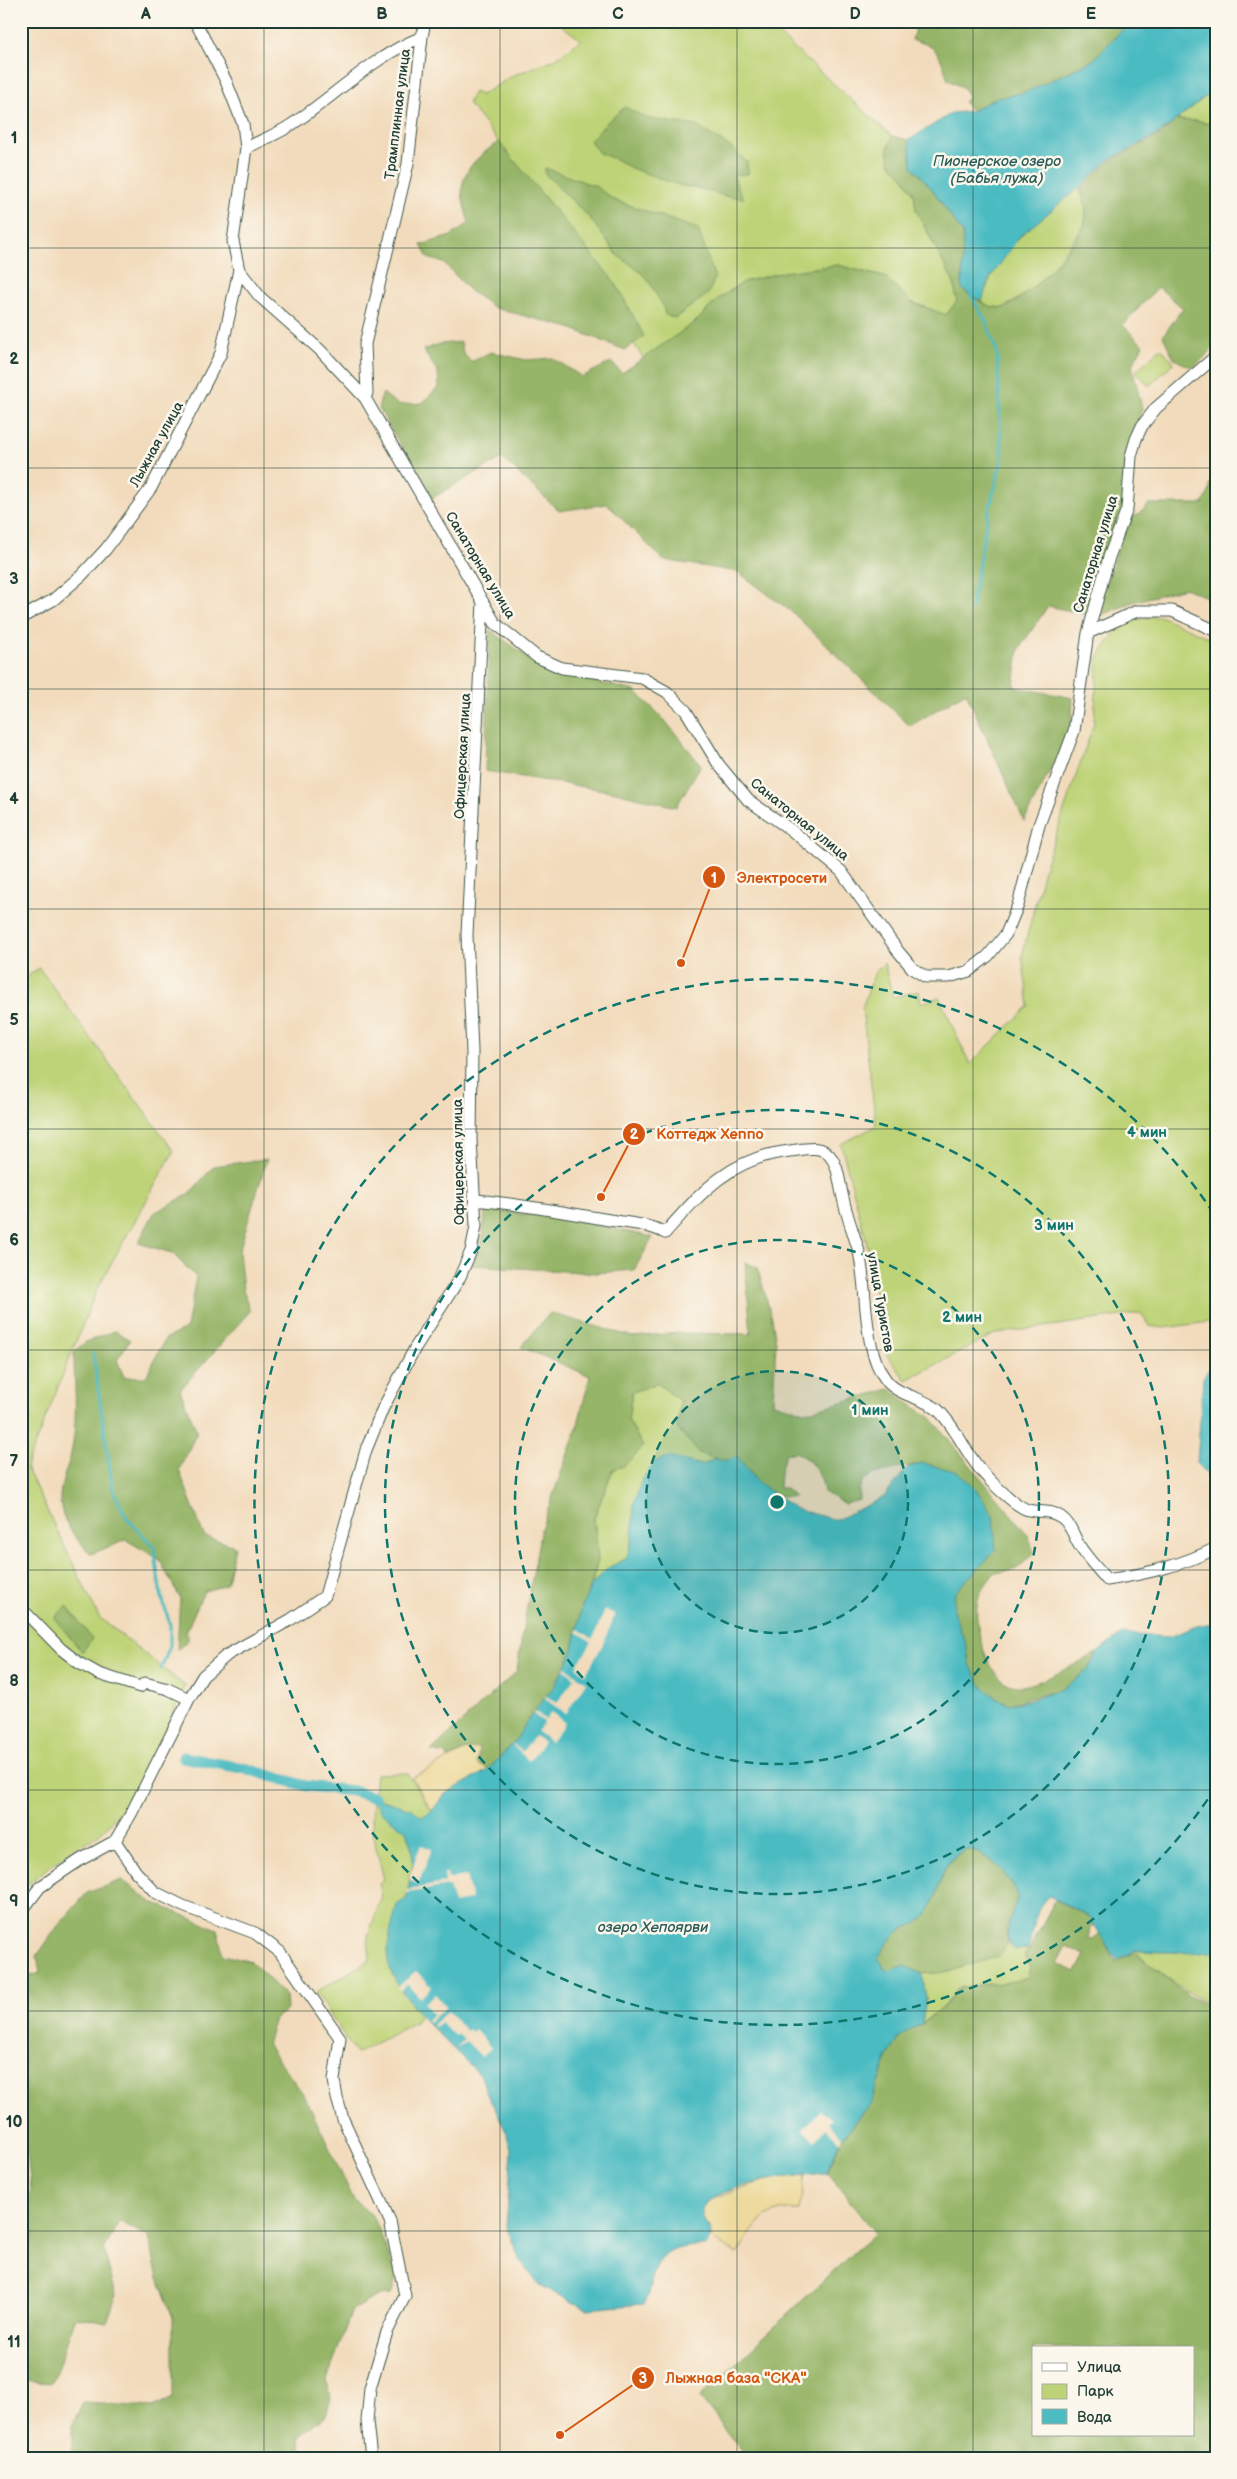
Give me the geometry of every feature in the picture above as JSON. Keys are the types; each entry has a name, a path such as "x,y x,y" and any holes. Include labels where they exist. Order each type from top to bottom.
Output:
{"street":[{"name":"Санаторная улица","path":"195,21 226,80 243,124 246,148 233,241 239,270 260,297 320,350 365,398 496,623 537,657 562,668 642,678 667,692 686,711 719,765 748,800 791,830 841,871 898,951 913,969 926,977 949,977 969,971 988,956 1006,934 1018,905 1039,825 1074,731 1088,633 1109,557 1127,509 1131,456 1136,439 1142,426 1156,408 1216,356"},
{"path":"422,37 425,21"},
{"name":"Трамплинная улица","path":"246,148 287,128 370,65 402,45 422,37 408,164 365,344 367,393 365,398"},
{"name":"Лыжная улица","path":"21,618 53,600 82,575 106,548 151,488 221,353 239,270"},
{"name":"Офицерская улица","path":"115,1841 203,1676 227,1655 290,1620 325,1596 366,1450 383,1408 406,1364 458,1279 471,1251 476,1226 471,1140 472,1051 468,935 479,730 483,600"},
{"path":"1088,633 1137,611 1172,611 1216,631"},
{"name":"улица Туристов","path":"475,1200 521,1204 660,1230 665,1233 702,1193 733,1167 756,1157 812,1148 826,1152 835,1163 858,1252 873,1352 880,1372 888,1382 938,1410 985,1476 1008,1496 1027,1510 1046,1510 1062,1518 1071,1528 1079,1545 1107,1580 1166,1568 1192,1560 1216,1548"},
{"path":"21,1608 61,1649 99,1674 140,1687 145,1683 168,1689 187,1704"},
{"path":"21,1912 40,1886 80,1860 115,1841 136,1872 156,1892 183,1906 255,1933 280,1952 340,2038 334,2080 337,2098 343,2119 390,2221 405,2296 387,2332 370,2388 367,2421 371,2458"}],"green space":[{"path":"556,21 763,21 892,136 904,178 914,194 916,210 954,283 957,301 946,315 911,302 887,278 838,265 784,272 743,282 717,300 698,320 644,359 634,344 485,184 499,142 468,103 474,92 481,95 514,75 555,59 581,40"},
{"path":"917,21 1131,21 1092,61 1026,92 994,99 972,111 964,103 968,97 964,88 948,80 937,53 928,45 912,40"},
{"path":"1216,92 1216,126 1199,121 1176,120 1210,93"},
{"path":"625,107 646,118 696,126 729,146 747,162 748,174 734,175 737,187 744,198 725,196 702,189 682,186 633,169 599,153 590,141 605,124"},
{"path":"1176,120 1199,121 1216,126 1216,346 1193,368 1174,359 1163,336 1183,308 1158,287 1123,325 1143,345 1132,365 1142,409 1126,467 1128,495 1089,615 1048,606 1019,649 1014,687 1073,698 1071,730 1024,821 966,692 910,726 793,613 738,572 663,560 607,504 559,511 502,458 432,498 378,407 383,393 398,405 422,403 439,387 438,372 423,350 440,344 461,342 463,353 471,362 491,352 526,360 553,358 582,377 611,362 622,373 698,320 717,300 743,282 784,272 838,265 887,278 911,302 946,315 957,301 954,283 916,210 914,194 904,178 890,163 888,149 892,136 909,140 912,166 932,189 964,234 962,289 987,305 1003,308 1012,304 1035,285 1060,259 1079,235 1086,217 1086,207 1081,188 1110,161 1161,134"},
{"path":"499,142 616,284 644,336 625,350 570,328 495,308 470,291 444,263 428,258 421,245 451,236 469,223 462,193 465,176 477,159"},
{"path":"545,168 595,186 614,200 698,229 715,278 708,294 675,318 665,315 663,306 648,280 636,268 618,256 589,217 545,174"},
{"path":"1079,188 1086,205 1085,225 1050,271 1024,295 1003,308 988,306 982,301 997,266 1008,251 1034,223"},
{"path":"1161,348 1174,363 1149,386 1136,371"},
{"path":"1210,483 1216,484 1216,601 1185,588 1136,601 1104,614 1096,612 1129,517 1138,515 1149,504 1203,504 1210,490"},
{"path":"1160,616 1216,641 1216,1321 1164,1328 1149,1326 1141,1313 995,1334 906,1380 884,1351 869,1252 841,1144 876,1126 862,1008 875,972 884,963 893,997 919,991 921,1003 939,997 970,1064 1029,1006 1022,956 1044,869 1094,723 1098,657 1123,621"},
{"path":"490,630 546,670 635,691 662,717 701,765 676,807 616,792 485,771"},
{"path":"39,968 174,1151 97,1289 26,1467 99,1617 185,1686 148,1765 125,1805 99,1834 57,1861 21,1890 21,981"},
{"path":"267,1159 239,1251 243,1290 250,1311 180,1390 197,1432 179,1470 204,1536 235,1546 226,1585 204,1591 186,1632 189,1639 177,1650 180,1598 159,1559 126,1540 91,1554 72,1533 65,1521 60,1495 73,1445 75,1405 74,1351 86,1342 115,1331 130,1340 117,1360 124,1377 146,1377 165,1339 187,1328 196,1277 172,1253 138,1243 154,1213 189,1194 214,1166"},
{"path":"485,1210 562,1218 653,1237 634,1270 595,1273 472,1265 483,1239"},
{"path":"745,1263 757,1267 772,1318 776,1343 773,1403 805,1412 890,1389 931,1418 1028,1535 1034,1553 1015,1570 994,1573 978,1599 977,1622 980,1636 984,1650 997,1675 1006,1682 1016,1686 1025,1686 1057,1674 1097,1653 1088,1670 1062,1689 1010,1704 997,1699 981,1686 970,1665 966,1645 953,1611 954,1592 996,1550 957,1472 922,1463 874,1474 863,1480 859,1489 859,1500 845,1504 824,1492 821,1479 815,1468 796,1452 785,1454 780,1473 779,1488 786,1488 794,1497 776,1494 761,1485 737,1456 726,1461 699,1453 677,1428 680,1401 657,1383 632,1392 628,1420 643,1447 624,1466 613,1469 594,1518 598,1560 591,1586 582,1607 572,1654 555,1685 529,1718 516,1740 489,1770 477,1764 480,1755 466,1750 448,1758 446,1754 431,1751 517,1671 541,1529 577,1428 590,1376 521,1347 550,1313 633,1337 677,1333 751,1334"},
{"path":"657,1383 680,1401 677,1428 699,1453 716,1459 702,1465 668,1457 634,1503 632,1539 627,1558 608,1568 591,1586 598,1560 594,1518 613,1469 643,1447 628,1420 632,1392"},
{"path":"67,1606 92,1639 82,1652 54,1618"},
{"path":"407,1773 432,1811 422,1817 380,1811 406,1831 412,1849 413,1865 409,1875 407,1899 397,1905 389,1952 393,1975 408,1999 421,2014 415,2022 356,2054 316,1992 370,1960 368,1936 382,1896 379,1884 384,1880 373,1835 372,1815 376,1774"},
{"path":"969,1849 986,1857 998,1867 1009,1879 1018,1895 1006,1934 1008,1943 999,1956 948,1972 922,1974 904,1966 887,1971 878,1958 886,1946 893,1936 922,1918 934,1899 945,1869 958,1854"},
{"path":"122,1880 152,1902 217,1929 223,1955 252,1962 286,1996 287,2010 275,2018 267,2045 304,2095 354,2200 374,2217 397,2276 391,2295 377,2296 352,2310 327,2380 330,2401 326,2415 300,2436 301,2458 72,2458 72,2426 83,2403 153,2407 173,2398 173,2318 158,2278 149,2237 119,2221 104,2250 116,2295 107,2323 76,2317 52,2383 21,2381 21,2212 31,2190 21,2093 21,1979 40,1973 37,1956 57,1927 87,1893"},
{"path":"1055,1900 1089,1916 1094,1925 1090,1928 1088,1939 1092,1940 1100,1933 1115,1962 1134,1952 1189,1996 1216,2009 1216,2458 748,2458 700,2397 875,2232 827,2173 841,2140 869,2105 888,2056 901,2035 923,2023 947,2004 958,1989 1028,1978 1030,1965 1026,1956","holes":["1066,1946 1085,1955 1076,1972 1057,1963"]},
{"path":"1008,1944 1016,1950 1028,1949 1025,1956 1030,1966 1028,1978 1006,1984 977,1984 958,1988 947,2003 922,2023 926,1998 922,1974"},
{"path":"1135,1951 1200,1953 1216,1951 1216,2007 1173,1982"}],"sand":[{"path":"479,1748 477,1764 489,1770 445,1794 432,1811 412,1778 466,1750"},
{"path":"805,2175 799,2210 787,2210 768,2216 755,2228 737,2254 711,2238 710,2227 702,2218 704,2207 710,2199 773,2178"}],"water":[{"name":"Пионерское озеро (Бабья лужа)","path":"1131,21 1216,21 1216,92 1210,93 1160,133 1109,160 1079,188 1020,236 988,281 982,301 971,296 962,289 963,234 932,189 912,166 909,140 952,113 972,111 994,99 1026,92 1092,61"},
{"path":"1216,1358 1216,1483 1197,1463 1203,1378"},
{"name":"озеро Хепоярви","path":"737,1456 757,1482 796,1509 836,1520 884,1497 907,1468 922,1463 958,1472 976,1489 993,1516 996,1550 955,1592 953,1611 966,1645 970,1665 981,1685 997,1699 1010,1704 1028,1701 1062,1689 1088,1670 1097,1653 1122,1634 1169,1637 1200,1625 1216,1623 1216,1951 1200,1953 1135,1951 1116,1960 1089,1916 1049,1896 1037,1913 1028,1949 1016,1950 1008,1939 1007,1932 1018,1895 1014,1887 1004,1873 985,1857 969,1849 957,1854 944,1871 928,1911 921,1920 894,1936 878,1958 887,1971 904,1966 922,1974 926,1998 922,2023 901,2036 888,2056 870,2104 840,2140 826,2173 780,2178 741,2186 712,2199 704,2207 703,2211 703,2219 711,2232 710,2239 705,2246 679,2248 665,2255 656,2268 649,2295 644,2304 586,2309 538,2284 519,2258 506,2226 512,2151 503,2124 487,2094 481,2076 427,2022 401,1990 392,1975 388,1961 389,1940 397,1905 407,1898 409,1876 413,1865 412,1849 406,1831 380,1811 375,1798 412,1809 422,1817 432,1811 445,1794 488,1770 516,1740 529,1718 555,1685 572,1654 582,1607 591,1586 608,1568 626,1559 632,1540 634,1503 642,1479 655,1462 668,1457 702,1465 716,1459 726,1461"}],"pier":[{"path":"605,1610 615,1614 603,1644 586,1674 576,1667 592,1642 577,1632 578,1629 593,1639"},
{"path":"565,1667 586,1682 566,1714 544,1698 546,1696 557,1703 575,1678 564,1669"},
{"path":"534,1711 546,1720 551,1712 565,1723 551,1742 537,1732 544,1722 533,1714"},
{"path":"535,1736 544,1742 529,1761 512,1745 522,1752"},
{"path":"421,1845 432,1849 418,1884 410,1880 409,1876"},
{"path":"447,1873 448,1879 466,1876 472,1899 454,1904 449,1886 407,1893 407,1890 445,1883 444,1874"},
{"path":"416,1971 432,1987 420,1998 408,1984 400,1991 398,1987"},
{"path":"435,1994 446,2007 429,2022 427,2020 433,2014 424,2003"},
{"path":"448,2011 466,2031 468,2029 471,2032 474,2029 491,2048 482,2057 466,2041 456,2049 464,2039 459,2034 455,2036 441,2022 434,2027 432,2025"},
{"path":"820,2110 832,2120 828,2124 842,2138 840,2142 826,2128 814,2141 803,2130"}],"waterway":[{"path":"971,296 986,321 997,352 1002,459 987,518 971,608"},
{"path":"93,1354 113,1490 126,1517 154,1547 160,1590 170,1625 170,1646 161,1669"},
{"path":"183,1757 247,1769 306,1786 354,1791 375,1798"}],"place":[{"name":"Электросети","path":"681,963"},
{"name":"Коттедж Хеппо","path":"601,1197"},
{"name":"Лыжная база \"СКА\"","path":"560,2435"}]}
